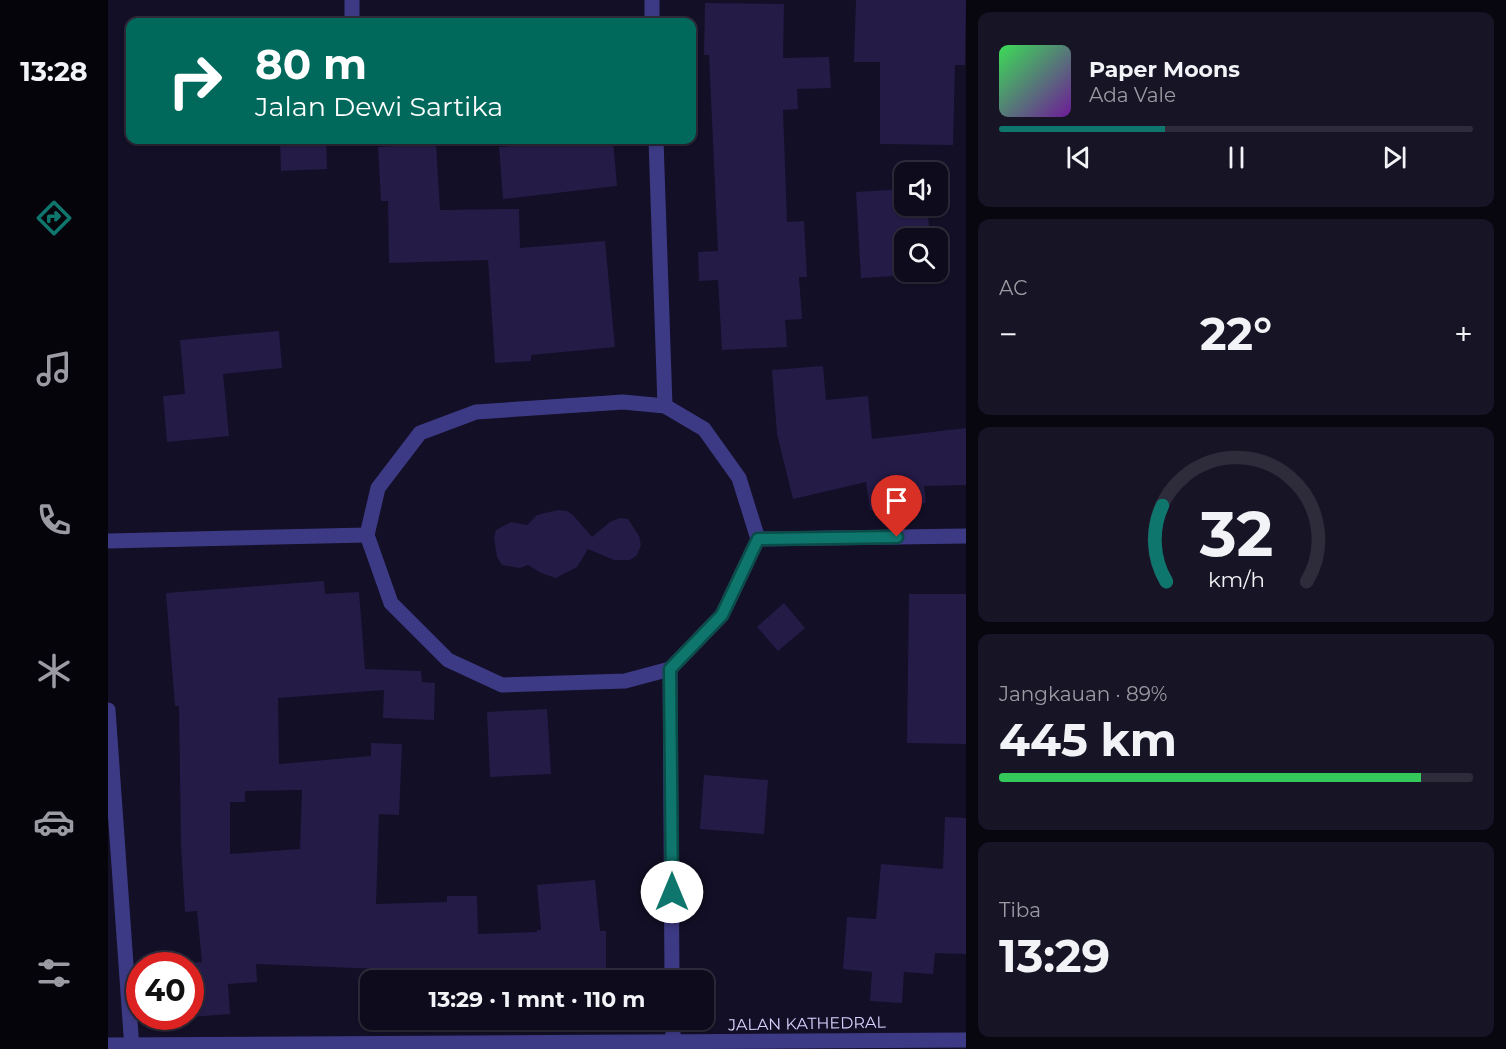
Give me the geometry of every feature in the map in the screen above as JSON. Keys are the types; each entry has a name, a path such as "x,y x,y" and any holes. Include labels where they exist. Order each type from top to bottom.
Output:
{"street":[{"path":"352,0 352,18"},
{"path":"652,0 652,18"},
{"path":"656,144 665,406"},
{"path":"623,402 665,406 704,429 740,478 758,539 722,615 670,669 625,681 502,685 448,660 391,603 367,536 378,488 420,433 476,412 623,402"},
{"path":"108,541 367,536"},
{"path":"758,539 966,536"},
{"path":"670,669 672,970"},
{"path":"108,710 131,1047"},
{"path":"674,1030 676,1045"},
{"name":"JALAN KATHEDRAL","path":"108,1045 131,1047 676,1045 724,1042 966,1040"}],"building":[{"path":"856,0 966,0 965,65 955,65 953,145 880,144 880,62 854,62"},
{"path":"705,3 784,4 783,58 829,57 831,88 797,89 798,109 783,110 787,222 804,221 807,277 799,277 802,319 785,320 787,347 722,350 718,280 699,281 698,252 718,251 709,55 704,55"},
{"path":"280,144 326,144 327,169 281,171"},
{"path":"436,144 440,210 519,209 520,248 605,241 615,347 531,355 531,361 495,363 488,260 389,263 388,201 381,201 378,147"},
{"path":"535,144 613,144 617,186 503,199 499,147"},
{"path":"894,190 894,216 928,216 929,228 894,228 894,276 861,278 856,192"},
{"path":"279,331 282,368 223,374 229,436 167,442 163,396 185,394 180,340"},
{"path":"823,366 826,400 868,396 872,439 966,428 966,485 924,486 926,503 870,510 866,482 793,499 777,434 772,370"},
{"path":"558,510 567,511 573,515 592,537 610,522 620,518 628,519 639,536 641,545 637,555 630,560 614,560 588,549 577,567 556,578 528,565 520,568 502,565 497,557 494,538 496,530 511,522 527,525 537,515"},
{"path":"324,581 325,594 359,592 365,669 421,671 422,682 435,683 434,720 383,718 384,690 278,698 279,764 371,756 371,743 402,744 399,815 379,814 376,904 447,902 447,896 477,896 478,934 537,932 541,930 537,885 595,880 600,931 606,931 606,970 381,970 256,964 257,982 228,984 230,1014 204,1016 204,952 201,952 197,911 185,912 181,845 179,706 175,706 166,593","holes":["302,790 300,849 230,854 230,802 245,802 245,791"]},
{"path":"909,594 966,594 966,744 907,743"},
{"path":"784,603 805,628 778,651 757,627"},
{"path":"547,709 551,774 490,777 487,712"},
{"path":"704,775 768,780 764,834 700,829"},
{"path":"945,817 966,818 966,954 935,953 933,974 904,972 902,1003 870,1001 872,972 843,969 847,917 876,919 881,864 943,869"}],"route":[{"path":"672,892 670,669 722,615 758,539 897,537"}]}
